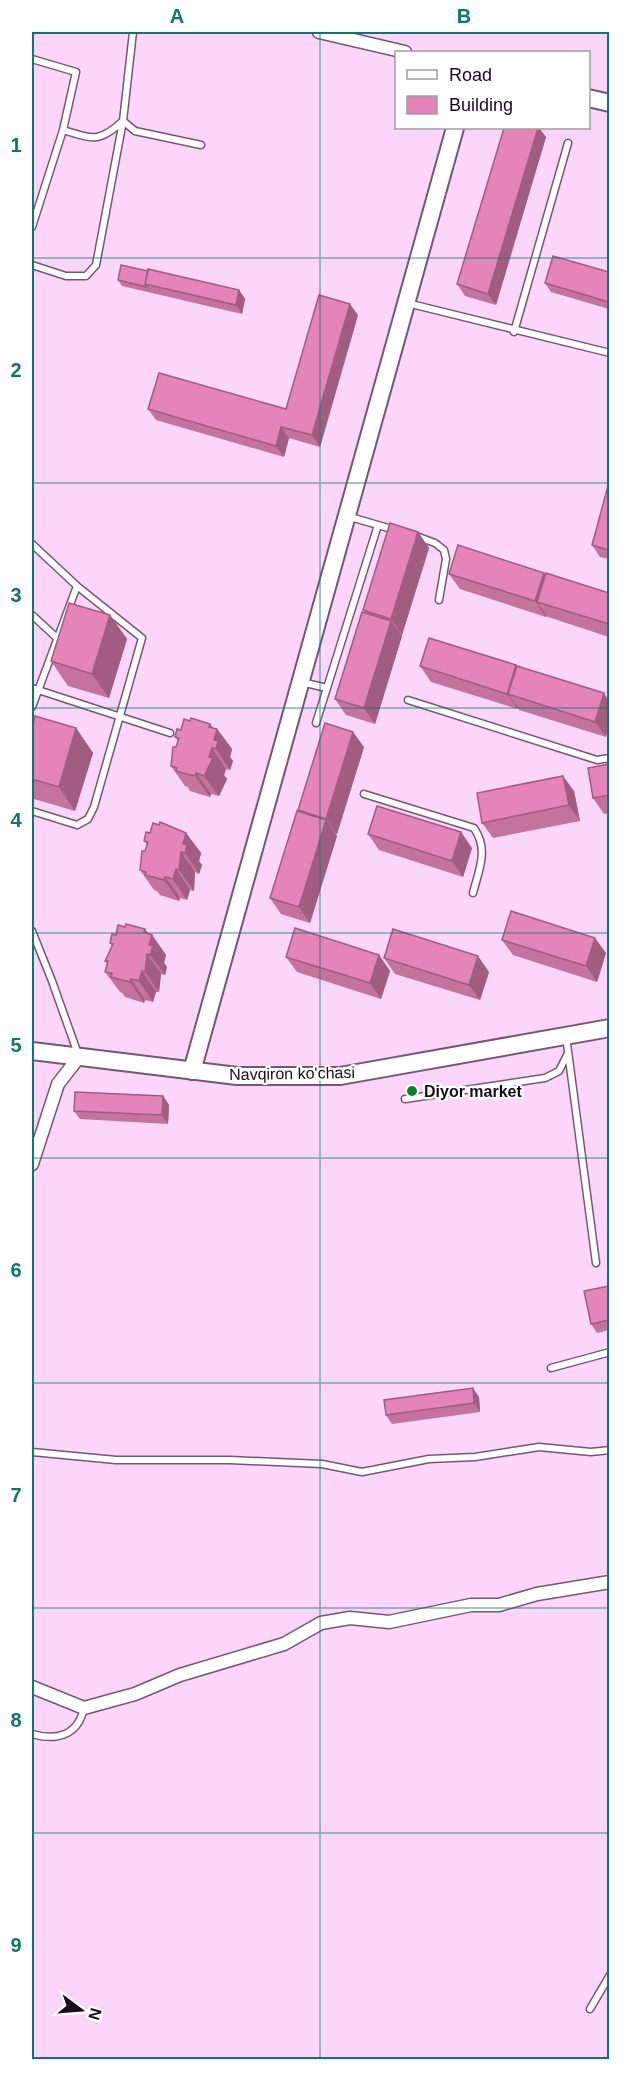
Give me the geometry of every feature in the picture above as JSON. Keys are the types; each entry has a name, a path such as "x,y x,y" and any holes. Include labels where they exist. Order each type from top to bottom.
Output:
{"street":[{"path":"321,32 401,51"},
{"path":"590,98 609,103"},
{"path":"192,1071 455,129"},
{"name":"Navqiron ko'chasi","path":"32,1051 237,1076 340,1076 568,1044 609,1028"},
{"path":"32,1164 58,1084 79,1057"},
{"path":"32,1687 84,1708 135,1694 180,1675 284,1644 321,1623 350,1618 389,1622 471,1605 499,1605 537,1594 609,1582"}],"lane":[{"path":"32,265 66,276 86,276 96,264 123,121 133,32"},
{"path":"32,59 76,72 63,130 32,227"},
{"path":"63,130 88,137 107,136 123,121"},
{"path":"123,121 135,131 201,145"},
{"path":"514,332 568,143"},
{"path":"32,199 40,201"},
{"path":"406,303 514,332 609,353"},
{"path":"346,516 401,531"},
{"path":"316,723 378,525"},
{"path":"412,535 435,543 444,550 446,559 439,600"},
{"path":"32,544 77,586 142,638 94,807 88,819 77,825 32,811"},
{"path":"32,707 34,689 77,586"},
{"path":"32,615 57,638"},
{"path":"300,682 327,688"},
{"path":"34,689 170,733"},
{"path":"408,700 597,760 609,758"},
{"path":"364,794 474,828 483,840 482,859 473,893"},
{"path":"32,932 79,1057"},
{"path":"405,1099 545,1078 559,1071 568,1044"},
{"path":"568,1044 596,1263"},
{"path":"551,1368 609,1352"},
{"path":"32,1452 116,1460 230,1460 322,1464 362,1472 429,1459 475,1457 539,1447 591,1452 609,1450"},
{"path":"32,1734 48,1738 69,1735 82,1721 84,1708"},
{"path":"590,2008 609,1975"}],"building":[{"path":"504,129 538,129 488,294 457,284"},
{"path":"553,256 609,272 609,302 545,283"},
{"path":"121,265 148,271 145,284 147,287 118,280"},
{"path":"148,269 239,290 236,305 145,284"},
{"path":"319,295 350,304 312,435 281,427 276,446 148,409 159,373 286,409"},
{"path":"609,482 609,550 592,545"},
{"path":"390,523 418,532 391,619 363,610"},
{"path":"458,545 544,573 535,601 449,574"},
{"path":"546,573 609,593 609,624 537,602"},
{"path":"69,603 110,615 92,674 51,661"},
{"path":"362,612 391,621 364,708 335,699"},
{"path":"429,638 516,665 507,694 420,666"},
{"path":"517,666 604,693 595,722 508,694"},
{"path":"35,716 76,728 59,787 32,779 32,728"},
{"path":"191,718 210,724 209,727 217,729 214,740 218,741 216,749 212,748 209,757 213,758 204,776 176,771 177,768 171,766 173,747 176,747 179,738 175,737 177,729 181,730 184,719 190,721"},
{"path":"325,723 353,732 326,819 298,810"},
{"path":"609,764 609,795 593,798 588,768"},
{"path":"563,776 569,805 482,823 477,793"},
{"path":"377,806 461,832 452,861 368,834"},
{"path":"297,811 326,820 299,907 270,898"},
{"path":"160,822 186,833 183,844 187,845 185,853 181,852 179,870 176,869 173,879 165,877 164,880 145,875 146,872 140,870 142,851 145,851 148,842 144,841 146,832 150,833 153,823 159,825"},
{"path":"511,911 595,938 586,966 502,940"},
{"path":"126,924 145,929 144,932 152,935 149,945 153,946 150,955 147,954 145,972 142,971 139,981 131,979 130,982 111,977 112,973 105,972 108,961 105,961 113,944 110,943 112,934 116,935 118,925 125,927"},
{"path":"295,928 379,955 370,983 286,957"},
{"path":"393,929 478,956 469,985 384,958"},
{"path":"75,1092 163,1096 162,1115 74,1111"},
{"path":"609,1286 609,1320 591,1324 584,1291"},
{"path":"473,1388 474,1403 386,1415 384,1400"}],"place":[{"name":"Diyor market","path":"412,1091"}]}
